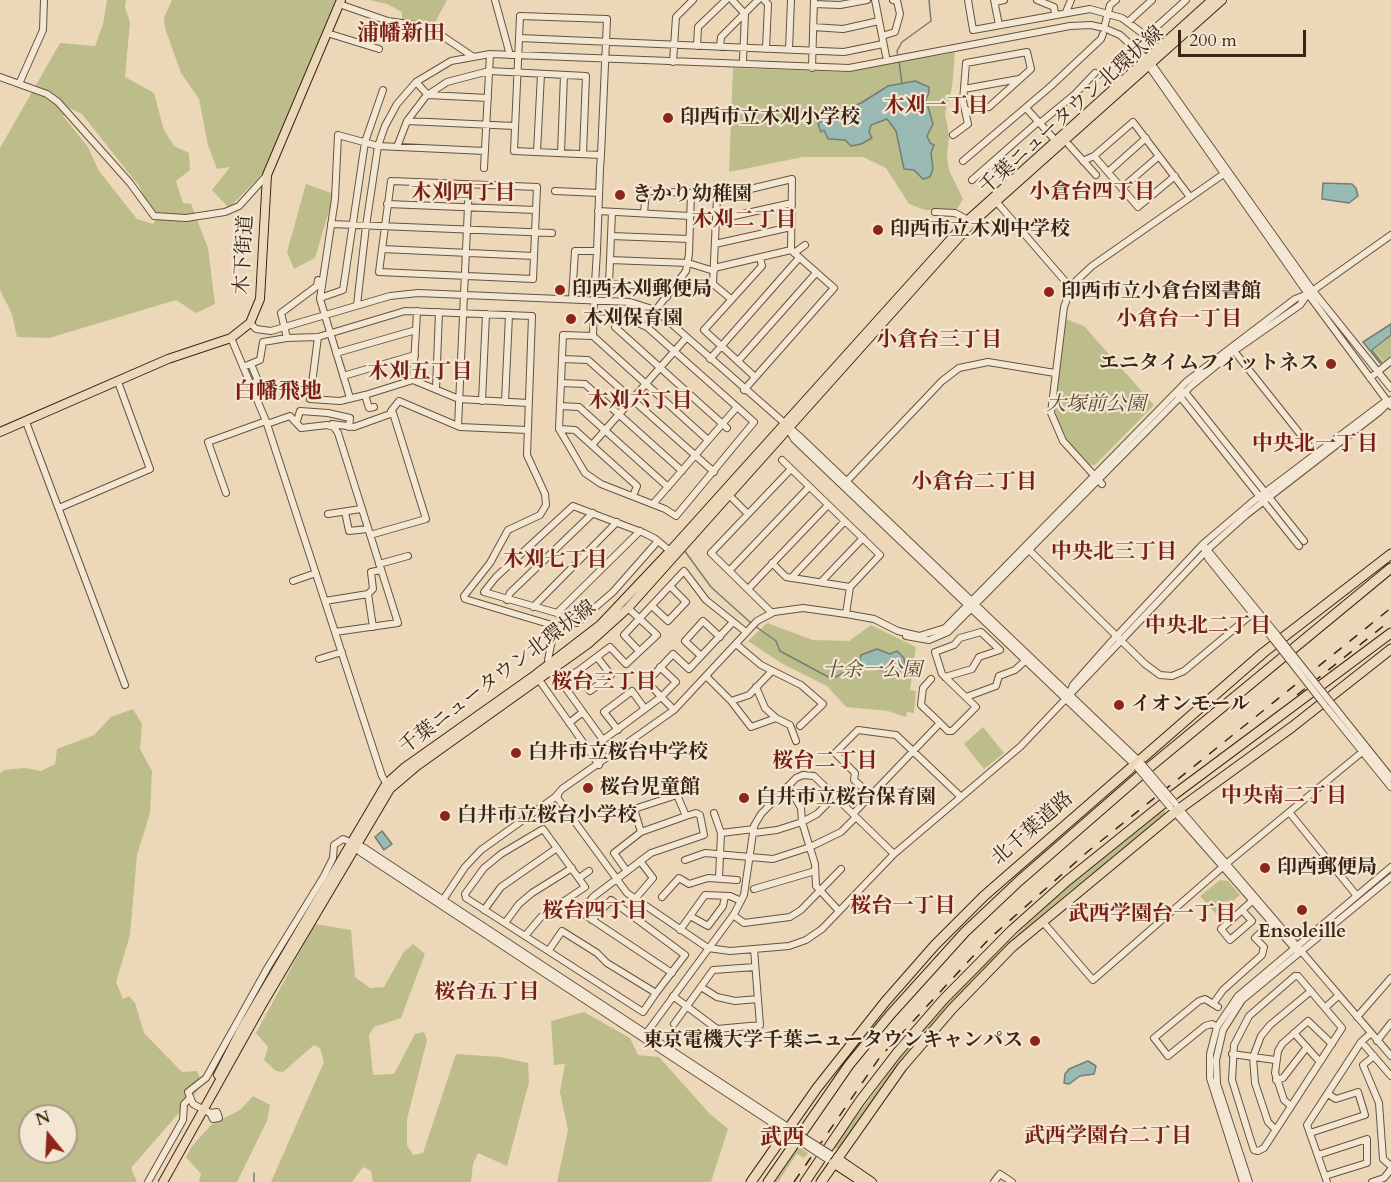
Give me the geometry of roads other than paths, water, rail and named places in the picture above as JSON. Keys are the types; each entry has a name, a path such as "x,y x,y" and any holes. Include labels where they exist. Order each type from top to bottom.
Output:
{"highway":[{"name":"北千葉道路","path":"751,1182 885,1002 935,945 1006,876 1296,626 1391,554"},
{"name":"北千葉道路","path":"768,1182 826,1095 870,1038 965,932 1019,881 1151,766 1391,568"},
{"path":"805,1182 850,1114 897,1053 943,1000 1012,930 1067,881 1184,787 1391,633"},
{"path":"820,1182 832,1159 875,1102 924,1040 984,974 1041,921 1175,808 1292,727 1391,649"}],"main road":[{"name":"千葉ニュータウン北環状線","path":"537,677 550,663 600,625 670,551 786,426 966,223 1148,63 1212,0"},
{"name":"千葉ニュータウン北環状線","path":"994,198 1010,180 1055,140 1222,0"},
{"name":"木下街道","path":"0,432 168,359 231,338 250,323 260,299 267,175 340,2"},
{"name":"千葉ニュータウン北環状線","path":"164,1182 207,1111 218,1074 234,1042 388,787 405,767 588,644 628,608 729,495 786,426"},
{"path":"832,1159 862,1182"},
{"path":"832,1159 872,1182"}],"street":[{"path":"19,84 43,30 44,0"},
{"path":"495,0 510,55"},
{"path":"673,62 676,17 693,0"},
{"path":"698,46 698,27 726,0"},
{"path":"732,0 745,14 743,60"},
{"path":"720,47 721,37 758,0"},
{"path":"764,0 768,4 766,49"},
{"path":"789,50 791,0"},
{"path":"815,3 825,0"},
{"path":"815,3 840,5 867,0"},
{"path":"875,0 886,56"},
{"path":"882,36 895,32 900,14 897,2 893,0"},
{"path":"968,0 973,30 1090,9 1109,12 1128,22 1144,37 1186,0"},
{"path":"999,25 994,1 1004,0"},
{"path":"1037,0 1053,7 1055,14"},
{"path":"1066,12 1071,0"},
{"path":"963,160 1026,108 1101,39 1110,5 1116,0"},
{"path":"1128,22 1152,0"},
{"path":"340,2 388,21 429,27 472,56"},
{"path":"812,68 815,3"},
{"path":"593,336 593,318 597,251 607,19 520,16 514,151 601,155"},
{"path":"813,27 843,29 879,21"},
{"path":"357,305 378,146 390,114 416,82 438,67 472,56 490,54 849,68 1081,25 1125,39 1148,63 1370,378 1390,401"},
{"path":"327,33 379,49"},
{"path":"519,38 844,52 883,44"},
{"path":"1001,40 1005,56"},
{"path":"953,135 968,124 965,111 964,89 966,63 1027,52 1030,69 989,106 965,111"},
{"path":"484,168 490,54"},
{"path":"397,147 407,121 428,95 447,82 489,71 518,72 586,76 583,154"},
{"path":"972,180 1095,73"},
{"path":"537,152 541,74"},
{"path":"561,153 564,75"},
{"path":"0,77 47,94 58,102 130,183 154,216 186,218 225,212 239,206 267,175"},
{"path":"964,89 1020,78"},
{"path":"416,82 428,95 488,98"},
{"path":"320,298 343,290 365,142 383,90"},
{"path":"1026,108 1055,140"},
{"path":"407,121 515,126"},
{"path":"1083,161 1094,156 1133,122 1190,197"},
{"path":"350,398 320,298 334,204 338,135 378,146 485,151"},
{"path":"1108,172 1146,138"},
{"path":"1069,145 1096,175"},
{"path":"1094,156 1138,207 1175,176"},
{"path":"1122,188 1160,156"},
{"path":"994,161 1010,180"},
{"path":"1100,479 1068,448 1055,429 1051,405 1064,307 1071,288 1092,266 1225,173"},
{"path":"731,299 713,284 717,197 792,179 791,227 795,254 834,288 744,390"},
{"path":"391,181 469,184 537,188 533,279 379,272 391,181"},
{"path":"458,426 469,184"},
{"path":"555,191 599,193"},
{"path":"644,213 646,191 691,193 688,263 682,279 655,311"},
{"path":"994,198 1071,288"},
{"path":"716,220 792,203"},
{"path":"288,338 282,313 317,286 334,204"},
{"path":"387,204 536,210"},
{"path":"598,211 690,216"},
{"path":"612,212 609,284 649,286 667,297"},
{"path":"934,213 955,213 966,223"},
{"path":"331,224 552,233"},
{"path":"715,244 791,227"},
{"path":"972,605 1100,479 1178,394 1231,346 1295,298 1310,292 1391,235"},
{"path":"611,236 689,239"},
{"path":"710,359 795,254 805,245"},
{"path":"382,249 534,256"},
{"path":"572,299 575,251 597,251"},
{"path":"610,260 688,263 714,270 760,258 795,254"},
{"path":"755,377 704,330 762,266 760,258"},
{"path":"738,362 816,273"},
{"path":"1178,394 1185,392 1234,351 1300,305 1310,292"},
{"path":"1310,292 1391,388"},
{"path":"250,323 263,332 400,294 464,294 594,300 635,303 655,311 786,426 1138,764 1391,1056"},
{"path":"243,367 260,360 263,342 318,337 405,310 532,316 527,455 544,494 546,505 540,515 508,530 490,563 464,596 465,599 552,625 554,630 548,660 550,663"},
{"path":"413,380 417,311"},
{"path":"436,389 440,312"},
{"path":"482,401 486,314"},
{"path":"505,402 509,315"},
{"path":"593,318 643,324 754,422 676,516 588,476 578,464 559,429 563,335 593,336 708,440"},
{"path":"616,319 615,327 725,426"},
{"path":"336,353 416,330"},
{"path":"318,337 310,399 340,401 413,380 459,399 528,403"},
{"path":"231,338 266,423 388,787"},
{"path":"592,446 686,338"},
{"path":"1234,351 1316,454"},
{"path":"343,376 415,355"},
{"path":"562,359 588,360 714,472"},
{"path":"1370,378 1391,361"},
{"path":"844,483 942,381 959,368 988,362 1055,373"},
{"path":"250,384 258,381 251,364"},
{"path":"59,508 150,470 118,382"},
{"path":"561,383 585,384 682,471"},
{"path":"395,386 399,401"},
{"path":"1185,392 1264,497"},
{"path":"1178,394 1302,544"},
{"path":"364,395 369,408 374,407"},
{"path":"399,401 458,426 527,430"},
{"path":"314,426 323,423 349,427 362,425 391,411 399,401"},
{"path":"556,796 615,878 635,898 708,948 730,951 789,946 806,940 822,929 894,854 1021,746 1067,697 1073,685 1205,548 1316,454 1390,401"},
{"path":"1264,497 1390,401"},
{"path":"560,406 579,407 668,487"},
{"path":"653,504 708,440 725,426 737,407"},
{"path":"297,421 300,411 328,413 350,418 349,427"},
{"path":"345,512 349,531 368,532 426,519 391,411"},
{"path":"226,493 208,442 290,416 302,428 327,425 336,429 398,623 336,632"},
{"path":"26,422 125,685"},
{"path":"559,429 575,430 637,486 633,496"},
{"path":"782,460 880,555 850,587 846,614"},
{"path":"772,613 711,553 791,469"},
{"path":"443,900 465,867 481,850 556,796 562,789 674,710 757,621 788,608 803,608 874,619 911,639 935,639 948,632 1024,545 1100,479"},
{"path":"730,570 809,487"},
{"path":"729,495 748,514"},
{"path":"748,588 828,505"},
{"path":"658,541 590,613 577,623 565,621 557,613 484,592 495,577 573,506 640,531 658,541 670,551"},
{"path":"328,514 361,510"},
{"path":"507,600 510,593 593,513"},
{"path":"791,578 845,521"},
{"path":"533,607 616,522"},
{"path":"557,613 640,531"},
{"path":"821,582 863,538"},
{"path":"1024,545 1153,671 1172,676 1184,671 1252,614"},
{"path":"1205,548 1252,614 1275,637"},
{"path":"1205,548 1365,750 1391,787"},
{"path":"325,601 368,594 373,589 371,572 408,556"},
{"path":"772,563 786,577 850,587"},
{"path":"639,651 624,635 684,571 706,600 746,632"},
{"path":"293,581 316,573"},
{"path":"652,606 668,621 687,602 670,586"},
{"path":"368,594 373,627"},
{"path":"972,605 1006,643 1067,697"},
{"path":"628,608 657,635 626,664 610,647 562,683 603,740 661,697 676,682 660,668"},
{"path":"590,613 600,625"},
{"path":"701,656 685,641 703,621 720,636"},
{"path":"674,710 647,682 673,654 689,669 733,622"},
{"path":"931,679 923,688 921,705 948,731 952,731 976,707 945,677 935,652 954,645 960,638 981,632 1000,650"},
{"path":"945,677 972,669 979,657 1000,650 1006,643"},
{"path":"736,644 761,665 801,685 823,704 800,726"},
{"path":"319,659 342,652"},
{"path":"576,672 590,691 611,675 597,657"},
{"path":"966,697 996,686 999,676 1015,670 1025,661"},
{"path":"731,700 749,695 772,671"},
{"path":"537,677 599,765"},
{"path":"707,677 731,700 751,727 776,718"},
{"path":"756,687 765,708 776,718 790,725 796,741"},
{"path":"618,730 604,712 632,692 645,709"},
{"path":"569,723 583,712"},
{"path":"685,860 705,853 749,859 772,859 810,847 841,832 871,795 940,723"},
{"path":"871,795 854,780 855,773 835,753 858,730 896,735 960,796"},
{"path":"1365,750 1391,778"},
{"path":"1041,921 1093,980 1224,866 1365,750"},
{"path":"645,1036 741,901 754,831 761,814 800,776 812,775 894,854"},
{"path":"789,786 801,808 802,822 819,891 839,911"},
{"path":"641,832 634,809 677,795 686,816"},
{"path":"721,833 777,830 802,822 817,814 830,801"},
{"path":"1289,812 1357,896"},
{"path":"581,912 593,897 615,878 651,853 704,835 700,815 696,813 641,832 614,854 626,870"},
{"path":"714,813 721,833 722,855 719,878"},
{"path":"525,936 541,917 585,887 540,829 484,868 465,894 466,898 525,936 549,950 643,1012 685,955 610,900 592,920"},
{"path":"148,1182 183,1120 184,1104 189,1100 190,1088 206,1078 268,967 324,876 333,858 334,846 340,840 363,847 832,1159"},
{"path":"353,844 360,852 645,1036"},
{"path":"484,910 501,887 557,848"},
{"path":"635,898 653,878 640,861"},
{"path":"1224,866 1271,923 1297,949"},
{"path":"1248,1182 1217,1084 1218,1048 1223,1030 1235,1009 1297,949 1391,867"},
{"path":"505,923 519,904 532,893 572,868"},
{"path":"733,915 744,923 790,917 801,910 841,869"},
{"path":"579,878 589,871"},
{"path":"754,889 815,871"},
{"path":"1243,1182 1212,1086 1210,1054 1217,1028 1238,996 1391,877"},
{"path":"662,897 679,878 689,884 708,878 737,880"},
{"path":"680,930 705,895 725,896 741,901"},
{"path":"690,916 708,926 723,906 725,896"},
{"path":"564,901 672,973"},
{"path":"1242,910 1252,921 1230,940 1221,929 1242,910 1252,901"},
{"path":"1217,1028 1212,1024 1205,1026 1168,1056 1154,1038 1199,1001 1206,999 1215,1005 1223,990 1262,955 1264,947 1256,938 1271,923"},
{"path":"549,950 562,931 597,953 606,963 656,993"},
{"path":"664,982 687,1006 717,1029 760,1025 754,949"},
{"path":"674,1024 713,970 755,967"},
{"path":"1295,976 1298,976 1311,991 1342,1025 1264,1148 1254,1150 1232,1080 1232,1054 1242,1025 1295,976"},
{"path":"1357,1017 1391,978"},
{"path":"1263,982 1273,994"},
{"path":"701,987 717,997 735,1001 758,999"},
{"path":"1275,1129 1268,1122 1255,1083 1253,1057 1261,1036 1270,1024 1311,991"},
{"path":"1326,1007 1338,996"},
{"path":"1291,1106 1284,1100 1276,1080 1275,1060 1282,1044 1308,1021 1311,1021 1332,1044"},
{"path":"1377,1041 1391,1023"},
{"path":"1294,1033 1320,1062"},
{"path":"1318,1155 1367,1138 1367,1162 1326,1179 1307,1125 1361,1042 1371,1033"},
{"path":"1365,1046 1391,1076"},
{"path":"1276,1080 1283,1078 1307,1047"},
{"path":"1232,1054 1275,1060"},
{"path":"1372,1182 1384,1178 1391,1168 1383,1159 1379,1103 1363,1065 1374,1056"},
{"path":"1310,1133 1365,1115 1358,1092 1336,1099 1328,1094"},
{"path":"189,1100 207,1111"},
{"path":"1230,1126 1244,1121"},
{"path":"994,1182 1000,1174 1012,1182"}],"water":[{"path":"915,81 929,87 926,99 933,124 927,136 930,143 934,145 931,153 933,169 930,177 923,179 914,170 904,169 896,131 887,119 871,125 869,132 872,138 851,146 845,140 828,139 824,130 821,132 818,124 825,118 861,103 888,86"},
{"path":"1323,183 1352,184 1358,196 1349,203 1322,199"},
{"path":"1391,324 1391,335 1372,350 1382,363 1380,363 1363,342"},
{"path":"877,649 890,654 897,651 904,658 905,667 898,673 867,668 859,663 861,655"},
{"path":"382,831 392,844 384,850 375,837"},
{"path":"1088,1061 1096,1066 1094,1074 1080,1076 1069,1084 1064,1083 1065,1074 1069,1069"}],"waterway":[{"path":"898,56 897,51 902,42 931,21 929,0"},
{"path":"899,61 902,84"},
{"path":"684,550 711,587 751,623"},
{"path":"755,626 776,641 780,651 832,679 860,664"},
{"path":"254,1173 254,1182"}],"railway":[{"path":"794,1182 880,1057 989,939 1086,853 1391,608"},
{"path":"1297,695 1391,620"}],"place":[{"name":"印西市立木刈小学校","path":"668,118"},
{"name":"きかり幼稚園","path":"620,195"},
{"name":"印西市立木刈中学校","path":"878,230"},
{"name":"印西木刈郵便局","path":"560,290"},
{"name":"印西市立小倉台図書館","path":"1049,292"},
{"name":"木刈保育園","path":"571,319"},
{"name":"エニタイムフィットネス","path":"1331,364"},
{"name":"イオンモール","path":"1119,705"},
{"name":"白井市立桜台中学校","path":"516,753"},
{"name":"桜台児童館","path":"588,788"},
{"name":"白井市立桜台保育園","path":"744,798"},
{"name":"白井市立桜台小学校","path":"445,816"},
{"name":"印西郵便局","path":"1265,868"},
{"name":"Ensoleille","path":"1302,910"},
{"name":"東京電機大学千葉ニュータウンキャンパス","path":"1035,1041"}],"district":[{"name":"浦幡新田","path":"401,35"},
{"name":"木刈一丁目","path":"936,107"},
{"name":"小倉台四丁目","path":"1092,193"},
{"name":"木刈四丁目","path":"463,194"},
{"name":"木刈二丁目","path":"744,221"},
{"name":"小倉台一丁目","path":"1179,320"},
{"name":"小倉台三丁目","path":"939,341"},
{"name":"木刈五丁目","path":"420,373"},
{"name":"白幡飛地","path":"278,393"},
{"name":"木刈六丁目","path":"640,402"},
{"name":"中央北一丁目","path":"1315,445"},
{"name":"小倉台二丁目","path":"974,483"},
{"name":"中央北三丁目","path":"1114,553"},
{"name":"木刈七丁目","path":"555,561"},
{"name":"中央北二丁目","path":"1208,627"},
{"name":"桜台三丁目","path":"604,683"},
{"name":"桜台二丁目","path":"825,762"},
{"name":"中央南二丁目","path":"1284,797"},
{"name":"桜台一丁目","path":"903,907"},
{"name":"桜台四丁目","path":"595,912"},
{"name":"武西学園台一丁目","path":"1152,915"},
{"name":"桜台五丁目","path":"487,993"},
{"name":"武西学園台二丁目","path":"1108,1137"},
{"name":"武西","path":"782,1139"}],"park label":[{"name":"大塚前公園","path":"1096,405"},
{"name":"十余一公園","path":"872,671"}]}
